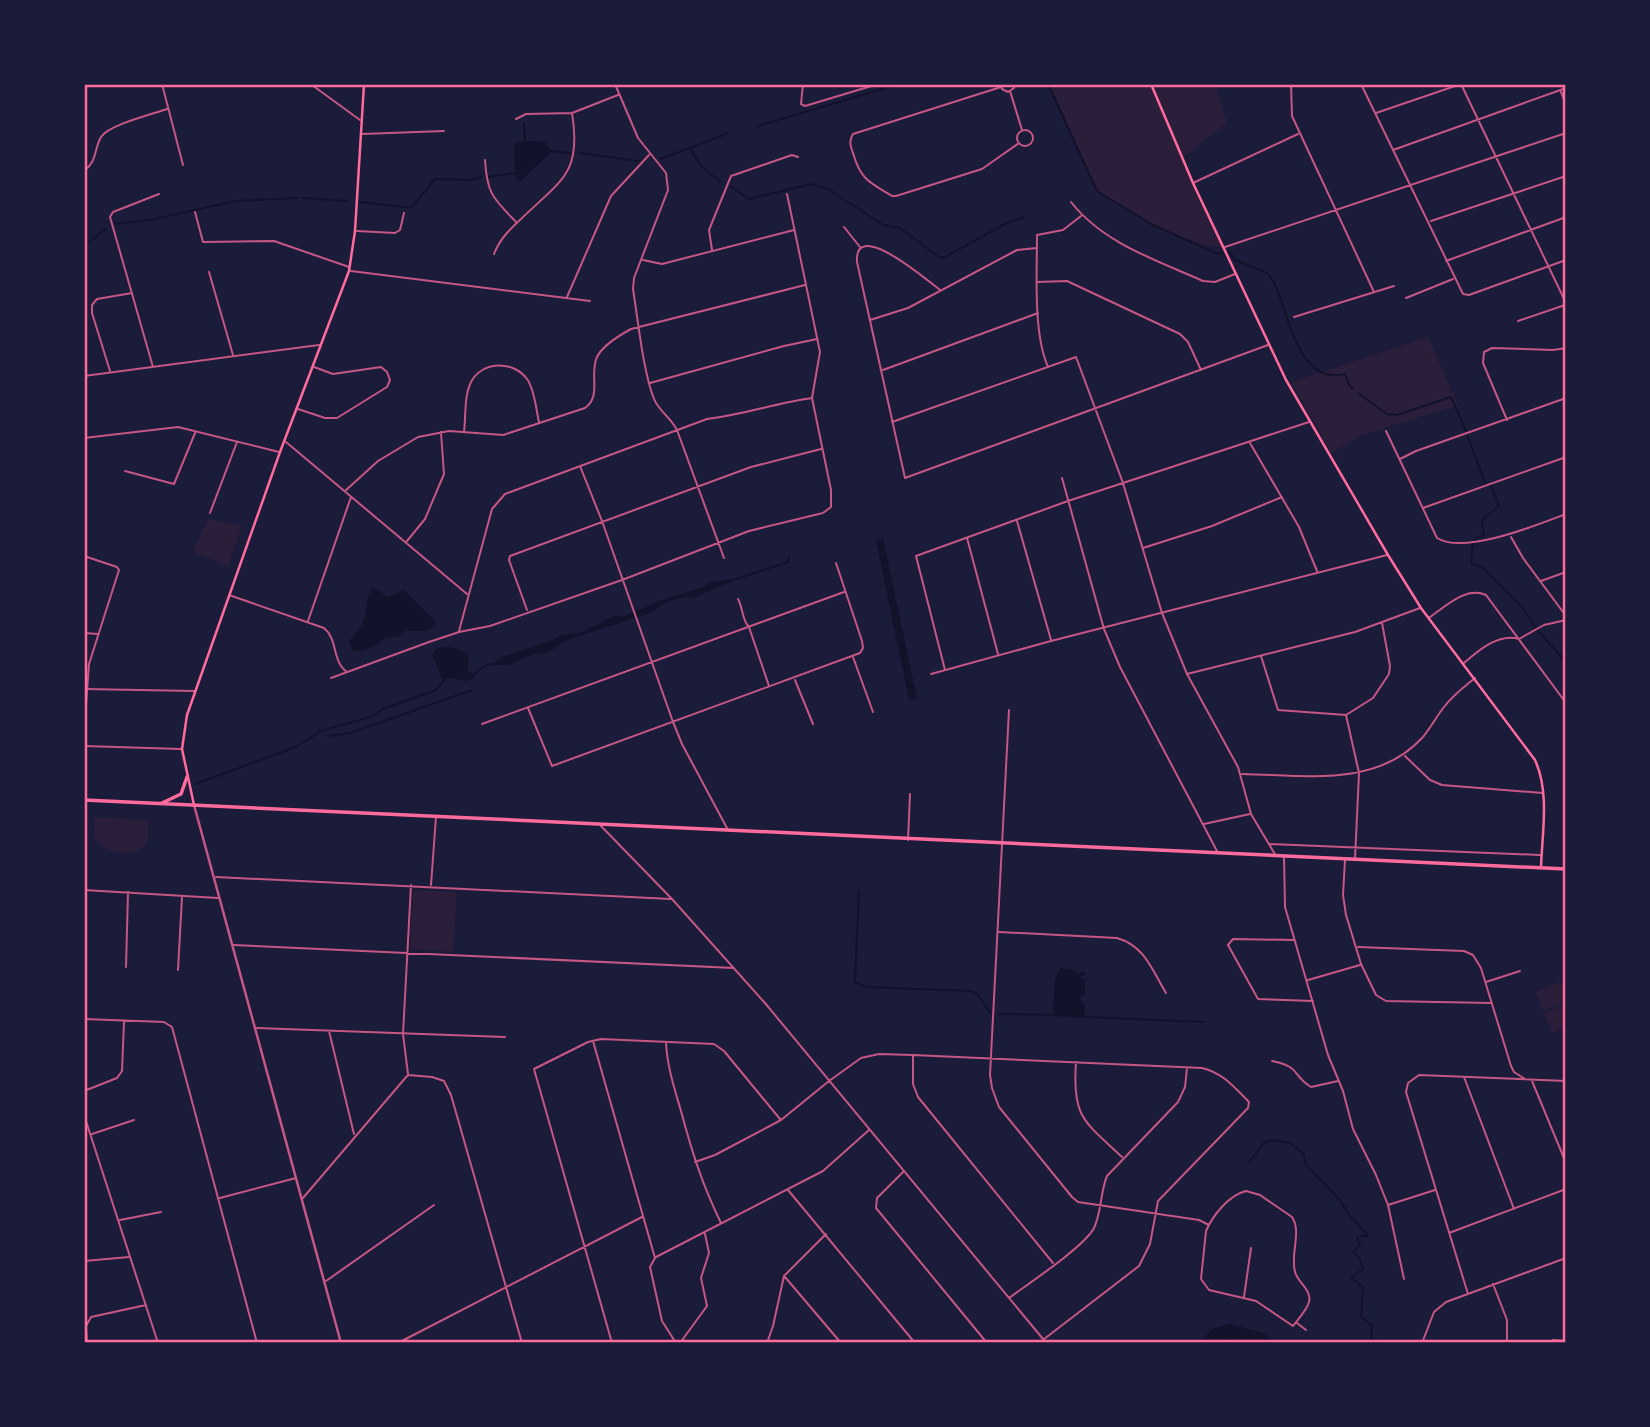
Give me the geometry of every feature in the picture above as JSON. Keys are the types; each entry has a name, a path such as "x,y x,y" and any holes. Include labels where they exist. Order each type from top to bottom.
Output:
{"highway":[{"path":"161,804 181,794 187,776"},
{"path":"84,800 1566,869"}],"main road":[{"path":"194,805 182,749 187,715 280,452 350,269 355,231 364,84"},
{"path":"1152,84 1235,274 1268,345 1309,422 1421,608 1535,760 1541,774 1544,794 1541,868"}],"street":[{"path":"162,84 183,165"},
{"path":"306,84 313,85 362,121"},
{"path":"615,84 638,138 666,173 668,181 668,190 634,278 639,326 650,383 654,399 677,430 724,558"},
{"path":"803,84 801,104 805,106 878,84"},
{"path":"1010,91 1015,84"},
{"path":"1291,84 1290,108 1299,134 1374,292"},
{"path":"1361,84 1463,294 1469,295 1566,260"},
{"path":"1375,113 1461,84 1566,304 1518,321"},
{"path":"1010,91 1003,90 1001,85 853,134 849,139 864,179 896,196 982,169 1019,143"},
{"path":"1393,150 1566,88"},
{"path":"1010,91 1022,131"},
{"path":"1560,91 1566,104"},
{"path":"516,119 526,114 572,113 619,95"},
{"path":"84,170 92,163 100,138 108,130 167,109"},
{"path":"494,254 499,243 517,223 567,173 575,153 572,113"},
{"path":"361,134 444,131"},
{"path":"1019,143 1017,136 1022,131"},
{"path":"1019,143 1026,146 1033,139 1030,132 1022,131"},
{"path":"1223,248 1566,133"},
{"path":"1193,183 1299,134"},
{"path":"566,298 611,196 650,155"},
{"path":"712,251 709,230 731,176 792,155 798,157"},
{"path":"485,160 486,180 491,194 517,223"},
{"path":"1429,222 1566,176"},
{"path":"153,367 110,218 111,214 159,194"},
{"path":"331,678 459,632 490,626 622,580 749,531 823,513 831,507 831,490 812,398 819,365 818,339 787,194"},
{"path":"1071,201 1082,215 1115,241 1203,281 1215,282 1235,274"},
{"path":"195,212 203,242 274,241 350,269 590,301"},
{"path":"355,231 396,233 400,230 404,213"},
{"path":"1048,366 1042,346 1039,313 1037,235 1063,230 1082,215"},
{"path":"1446,261 1566,218"},
{"path":"844,227 861,248"},
{"path":"641,259 662,264 794,230"},
{"path":"940,290 883,249 870,245 861,248 856,258 905,478 1268,345"},
{"path":"870,320 900,312 1017,250 1037,248"},
{"path":"209,272 233,356"},
{"path":"1406,298 1454,279"},
{"path":"1037,282 1067,281 1180,334 1188,342 1202,371"},
{"path":"345,491 378,461 418,437 441,432 503,435 580,411 590,405 595,394 595,366 598,355 623,334 639,326 806,285"},
{"path":"1294,317 1394,286"},
{"path":"111,372 92,313 92,304 97,299 132,293"},
{"path":"881,371 1039,313"},
{"path":"650,383 784,345 818,339"},
{"path":"84,376 322,345"},
{"path":"1507,420 1483,363 1484,352 1492,348 1566,348"},
{"path":"892,422 1076,357 1123,483 1161,613 1187,674 1241,774 1251,814 1277,856"},
{"path":"464,433 470,385 477,373 489,366 515,369 527,379 539,422"},
{"path":"297,408 325,418 337,418 387,387 390,380 381,367 330,374 314,367"},
{"path":"459,632 492,509 506,494 706,419 732,417 789,401 812,398"},
{"path":"1400,459 1566,398"},
{"path":"945,670 916,556 1068,500 1309,422"},
{"path":"84,438 171,427 280,452"},
{"path":"1386,431 1437,538 1446,542 1475,542 1510,535 1566,514"},
{"path":"125,471 174,484 195,432"},
{"path":"407,542 425,519 444,474 441,432"},
{"path":"210,513 237,441"},
{"path":"285,441 468,594"},
{"path":"1249,442 1299,527 1318,572"},
{"path":"528,611 509,560 510,556 751,467 822,449"},
{"path":"1423,508 1566,457"},
{"path":"580,466 673,722 729,831"},
{"path":"1062,478 1104,629 1120,667 1218,854"},
{"path":"308,622 351,496"},
{"path":"1143,548 1212,526 1282,497"},
{"path":"1016,519 1051,641"},
{"path":"1464,663 1486,645 1513,637 1519,639 1544,625 1566,618 1510,535"},
{"path":"967,538 999,655"},
{"path":"931,674 1388,555"},
{"path":"84,556 117,566 120,570 89,664 84,732"},
{"path":"528,708 552,766 860,653 863,648 836,563"},
{"path":"1540,582 1566,572"},
{"path":"1429,618 1469,593 1478,591 1486,595 1566,703"},
{"path":"482,724 845,592"},
{"path":"229,594 328,631 340,665 348,672"},
{"path":"738,599 770,687"},
{"path":"1187,674 1355,632 1421,608"},
{"path":"1261,656 1278,710 1346,715 1373,698 1390,674 1382,622"},
{"path":"84,633 99,634"},
{"path":"853,656 873,712"},
{"path":"794,678 813,724"},
{"path":"1241,774 1331,775 1382,768 1404,755 1423,737 1454,694 1475,678"},
{"path":"86,689 196,691"},
{"path":"1009,710 991,1059 992,1088 999,1107 1072,1197 1084,1205 1199,1220 1209,1225"},
{"path":"1346,715 1359,773 1355,860"},
{"path":"84,746 182,749"},
{"path":"1404,755 1430,780 1441,785 1544,794"},
{"path":"908,840 910,794"},
{"path":"194,805 341,1342 328,1343"},
{"path":"1204,824 1251,814"},
{"path":"431,886 436,816"},
{"path":"600,825 735,968 1043,1339"},
{"path":"1270,844 1541,855"},
{"path":"1283,856 1285,907 1328,1055 1339,1080 1353,1129 1388,1205 1404,1279"},
{"path":"1345,859 1344,905 1361,964 1376,995 1386,1000 1491,1003"},
{"path":"214,877 673,900"},
{"path":"303,1198 354,1135 408,1075 403,1034 411,886"},
{"path":"84,890 219,898"},
{"path":"126,967 128,892"},
{"path":"178,970 182,895"},
{"path":"998,932 1126,940 1140,949 1166,993"},
{"path":"1296,940 1233,939 1228,945 1258,999 1312,1001"},
{"path":"233,946 735,968"},
{"path":"1357,947 1464,951 1473,956 1485,982 1511,1066 1525,1079"},
{"path":"1307,981 1361,964"},
{"path":"1485,982 1520,971"},
{"path":"84,1018 164,1022 172,1027 257,1343"},
{"path":"84,1091 117,1079 120,1075 124,1021"},
{"path":"255,1028 505,1037"},
{"path":"329,1031 354,1135"},
{"path":"608,1343 612,1342 534,1069 593,1040 718,1045 781,1120"},
{"path":"593,1040 655,1258"},
{"path":"666,1041 670,1076 695,1162 722,1224"},
{"path":"695,1162 715,1155 781,1120 853,1062 868,1055 1076,1062 1187,1068 1217,1073 1249,1102 1248,1108 1162,1195 1154,1214 1150,1244 1139,1266 1039,1343"},
{"path":"913,1055 913,1084 918,1097 1054,1264"},
{"path":"1272,1061 1294,1068 1311,1087 1339,1080"},
{"path":"1076,1062 1073,1093 1083,1119 1123,1158"},
{"path":"1009,1298 1088,1237 1101,1207 1104,1184 1113,1168 1178,1102 1185,1087 1187,1068"},
{"path":"408,1075 443,1081 450,1095 522,1343"},
{"path":"1468,1294 1406,1088 1410,1079 1419,1075 1566,1082"},
{"path":"1464,1077 1514,1209"},
{"path":"1532,1080 1566,1163"},
{"path":"84,1115 158,1343"},
{"path":"91,1135 134,1120"},
{"path":"705,1234 709,1253 701,1278 707,1307 678,1343 662,1321 650,1267 655,1258 823,1171 870,1130"},
{"path":"904,1171 877,1198 876,1208 987,1343"},
{"path":"219,1199 297,1178"},
{"path":"1449,1233 1566,1189"},
{"path":"788,1190 915,1343"},
{"path":"1388,1205 1436,1190"},
{"path":"1246,1191 1259,1195 1292,1217 1297,1228 1293,1249 1295,1273 1309,1298 1308,1305 1293,1326 1256,1301 1209,1290 1204,1284 1200,1275 1209,1225 1232,1197 1246,1191"},
{"path":"325,1282 434,1205"},
{"path":"119,1220 161,1212"},
{"path":"398,1343 643,1217"},
{"path":"767,1343 784,1276 827,1234"},
{"path":"1244,1298 1251,1248"},
{"path":"84,1261 131,1257"},
{"path":"1422,1343 1437,1308 1446,1302 1566,1258"},
{"path":"784,1276 841,1343"},
{"path":"1493,1284 1507,1320 1507,1343"},
{"path":"87,1343 86,1326 91,1317 147,1305"},
{"path":"1296,1322 1306,1330"},
{"path":"1553,1343 1553,1340 1566,1340"}],"shaded area":[{"path":"1049,84 1215,84 1227,123 1183,157 1223,248 1188,241 1153,225 1097,191"},
{"path":"523,141 546,143 550,151 549,155 520,181 515,176 514,148 515,144"},
{"path":"1428,337 1458,405 1360,436 1331,453 1291,382"},
{"path":"208,519 242,526 228,566 193,552"},
{"path":"883,538 917,699 909,700 876,540"},
{"path":"731,579 731,582 693,598 689,596 668,601 647,614 567,640 547,653 533,654 509,665 491,665 502,657 561,635 580,633 614,616 622,617 665,599 704,587 708,583"},
{"path":"373,587 388,597 404,590 436,622 435,626 425,631 404,631 397,637 385,638 376,646 356,652 352,650 349,641 363,623"},
{"path":"441,647 457,648 466,653 469,656 467,670 475,674 475,677 467,681 442,679 433,656 435,650"},
{"path":"95,817 148,820 146,843 141,849 127,853 105,847 94,838"},
{"path":"413,890 457,892 453,952 410,949"},
{"path":"1061,968 1076,970 1078,974 1085,972 1085,975 1079,976 1085,980 1085,994 1080,999 1085,1006 1084,1018 1053,1016 1055,979"},
{"path":"1561,981 1566,1002 1543,1011 1535,992"},
{"path":"1566,1004 1566,1027 1552,1033 1544,1013"},
{"path":"1230,1324 1264,1333 1276,1343 1243,1343 1228,1339 1215,1343 1199,1343 1212,1329"}],"waterway":[{"path":"758,126 899,84"},
{"path":"1048,84 1097,191 1153,225 1218,254 1222,253"},
{"path":"524,123 525,141"},
{"path":"690,148 728,133"},
{"path":"660,159 690,148 703,167 720,181"},
{"path":"550,151 570,153"},
{"path":"579,153 639,161"},
{"path":"488,177 515,173"},
{"path":"360,202 411,208 435,179 471,180 481,177"},
{"path":"730,186 749,199 811,184 828,189 883,225 900,228 943,258 1007,223 1024,217"},
{"path":"116,224 155,219 235,201 298,198"},
{"path":"303,198 347,201"},
{"path":"84,246 106,229"},
{"path":"1229,251 1235,260 1267,273 1273,281 1297,343 1315,369 1328,375 1345,374 1353,389"},
{"path":"1358,393 1387,414 1397,415 1451,397 1466,431"},
{"path":"1468,437 1485,483"},
{"path":"1476,538 1484,535 1482,520 1498,507 1491,486"},
{"path":"1476,544 1473,544 1471,564 1482,567 1523,608 1537,630 1566,662"},
{"path":"733,580 788,562 789,558"},
{"path":"475,674 491,664"},
{"path":"195,784 296,747 321,731 370,717 383,709 436,690 444,680"},
{"path":"328,736 350,733 472,690"},
{"path":"859,890 855,982 866,987 971,991 977,994 990,1012"},
{"path":"999,1014 1053,1015"},
{"path":"1085,1017 1205,1022"},
{"path":"1248,1164 1264,1143 1272,1140 1290,1143 1303,1153 1306,1165 1339,1199 1349,1215 1366,1233 1367,1236 1357,1237 1360,1244 1353,1253 1359,1257 1363,1269 1351,1278 1363,1287 1361,1317 1372,1325 1371,1340 1381,1340 1382,1343"}]}
